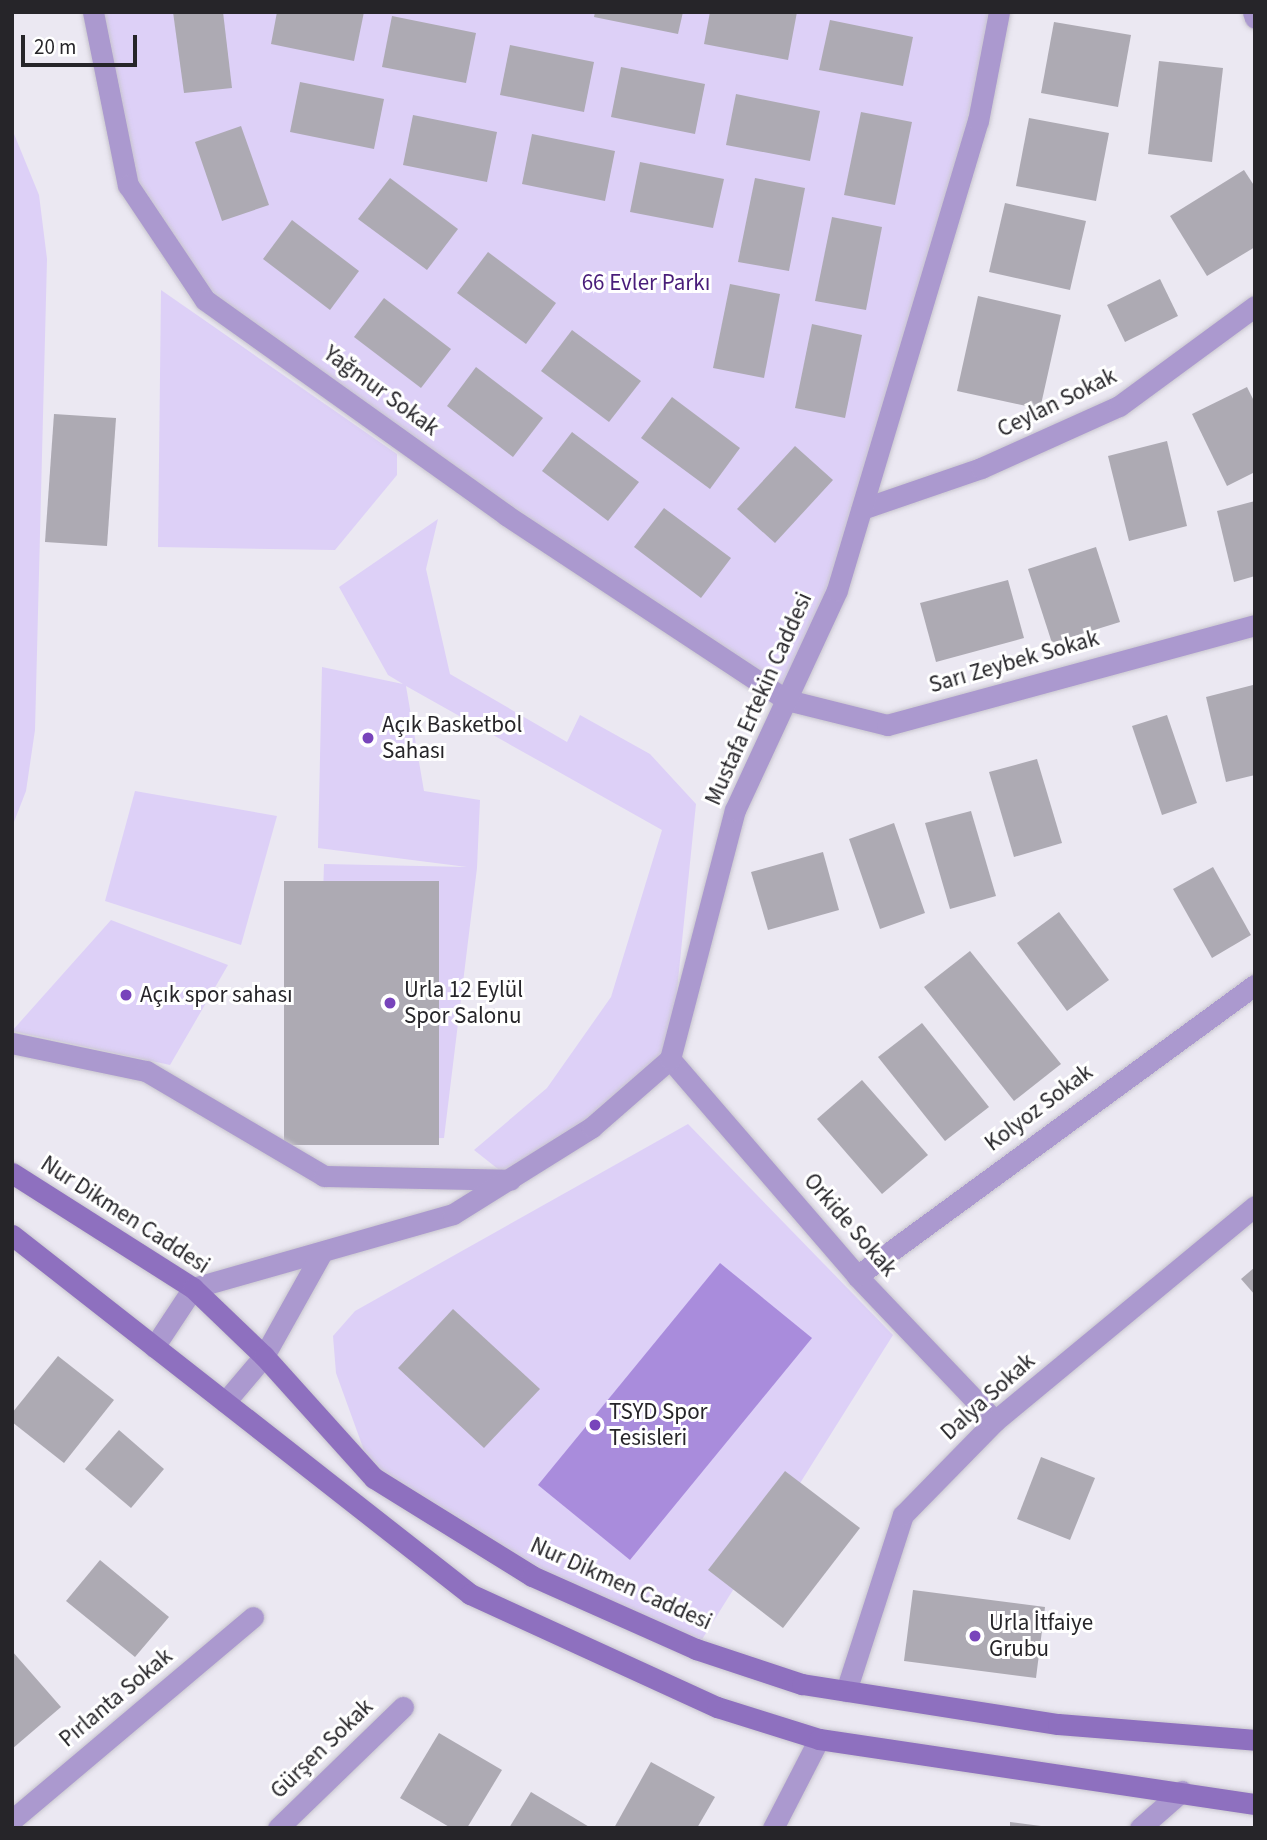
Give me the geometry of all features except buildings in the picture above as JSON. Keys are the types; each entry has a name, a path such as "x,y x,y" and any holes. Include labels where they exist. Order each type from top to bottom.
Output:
{"main road":[{"name":"Nur Dikmen Caddesi","path":"12,1173 193,1288 264,1356 374,1478 532,1576 695,1648 802,1684 1058,1724 1255,1740"},
{"path":"12,1235 470,1594 717,1707 819,1739 1255,1804"}],"street":[{"name":"Yağmur Sokak","path":"93,12 128,185 205,300 506,515 787,700"},
{"name":"Mustafa Ertekin Caddesi","path":"670,1059 735,810 837,590 978,121 999,12"},
{"path":"1252,12 1255,18"},
{"name":"Ceylan Sokak","path":"862,509 981,468 1119,406 1255,306"},
{"name":"Sarı Zeybek Sokak","path":"787,700 887,725 1255,625"},
{"name":"Kolyoz Sokak","path":"857,1276 1255,985"},
{"path":"12,1043 146,1071 324,1176 512,1180"},
{"path":"154,1347 193,1288 321,1254 453,1214 512,1180 592,1126 670,1059"},
{"name":"Orkide Sokak","path":"670,1059 857,1276 995,1421"},
{"name":"Dalya Sokak","path":"846,1691 903,1515 995,1421 1255,1206"},
{"path":"225,1402 264,1356 321,1254"},
{"name":"Pırlanta Sokak","path":"12,1820 253,1617"},
{"name":"Gürşen Sokak","path":"278,1828 403,1707"},
{"path":"773,1828 819,1739"},
{"path":"1140,1828 1182,1791"}],"green space":[{"name":"66 Evler Parkı","path":"93,12 999,12 837,590 787,700 205,300 128,185"},
{"path":"12,129 39,195 47,259 35,730 26,791 12,827"},
{"path":"161,290 397,454 397,475 335,550 158,547"},
{"path":"438,519 426,569 450,674 567,742 580,715 650,754 696,804 670,1059 512,1180 474,1150 547,1088 611,997 662,830 406,686 424,791 480,800 477,868 444,1138 315,1141 324,864 467,867 318,848 322,667 403,684 388,675 339,587"},
{"path":"135,791 277,816 241,945 105,901"},
{"name":"Açık spor sahası","path":"111,920 228,965 170,1065 12,1031"},
{"name":"TSYD Spor Tesisleri","path":"688,1124 893,1335 696,1649 532,1576 374,1478 336,1373 333,1336 355,1311"}],"shaded area":[{"path":"720,1263 812,1338 630,1560 538,1485"}],"place":[{"name":"Açık Basketbol Sahası","path":"368,738"},
{"name":"Açık spor sahası","path":"126,995"},
{"name":"Urla 12 Eylül Spor Salonu","path":"390,1003"},
{"name":"TSYD Spor Tesisleri","path":"595,1425"},
{"name":"Urla İtfaiye Grubu","path":"975,1636"}]}
